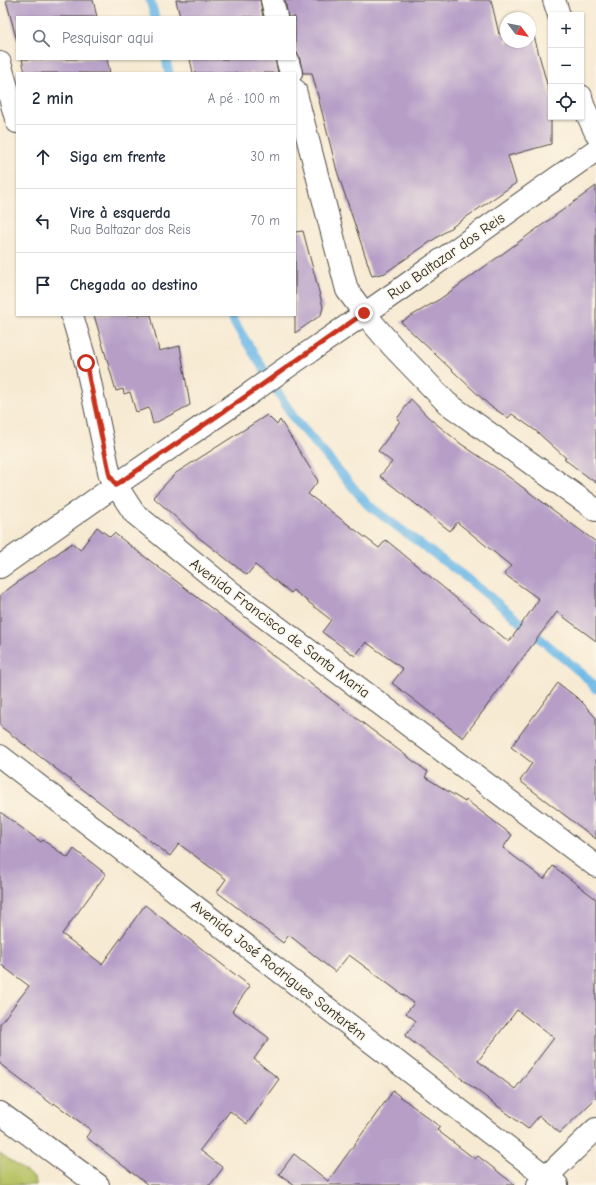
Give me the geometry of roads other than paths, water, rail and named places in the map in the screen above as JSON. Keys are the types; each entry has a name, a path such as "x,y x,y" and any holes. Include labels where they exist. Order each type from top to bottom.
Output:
{"street":[{"path":"272,0 276,16"},
{"path":"554,0 558,12"},
{"path":"287,60 291,72"},
{"path":"0,62 16,118"},
{"path":"296,94 347,290 364,313 393,347 447,402 596,510"},
{"path":"584,107 596,133"},
{"name":"Rua Baltazar dos Reis","path":"0,567 596,150"},
{"name":"Avenida Francisco de Santa Maria","path":"72,316 86,363 110,476 134,513 231,592 596,866"},
{"name":"Avenida José Rodrigues Santarém","path":"0,756 547,1182"},
{"path":"0,1113 98,1185"},
{"path":"547,1182 596,1129"}],"waterway":[{"path":"150,0 155,16"},
{"path":"166,60 169,72"},
{"path":"232,316 234,322 294,418 368,505 472,582 585,676 596,689"}]}
